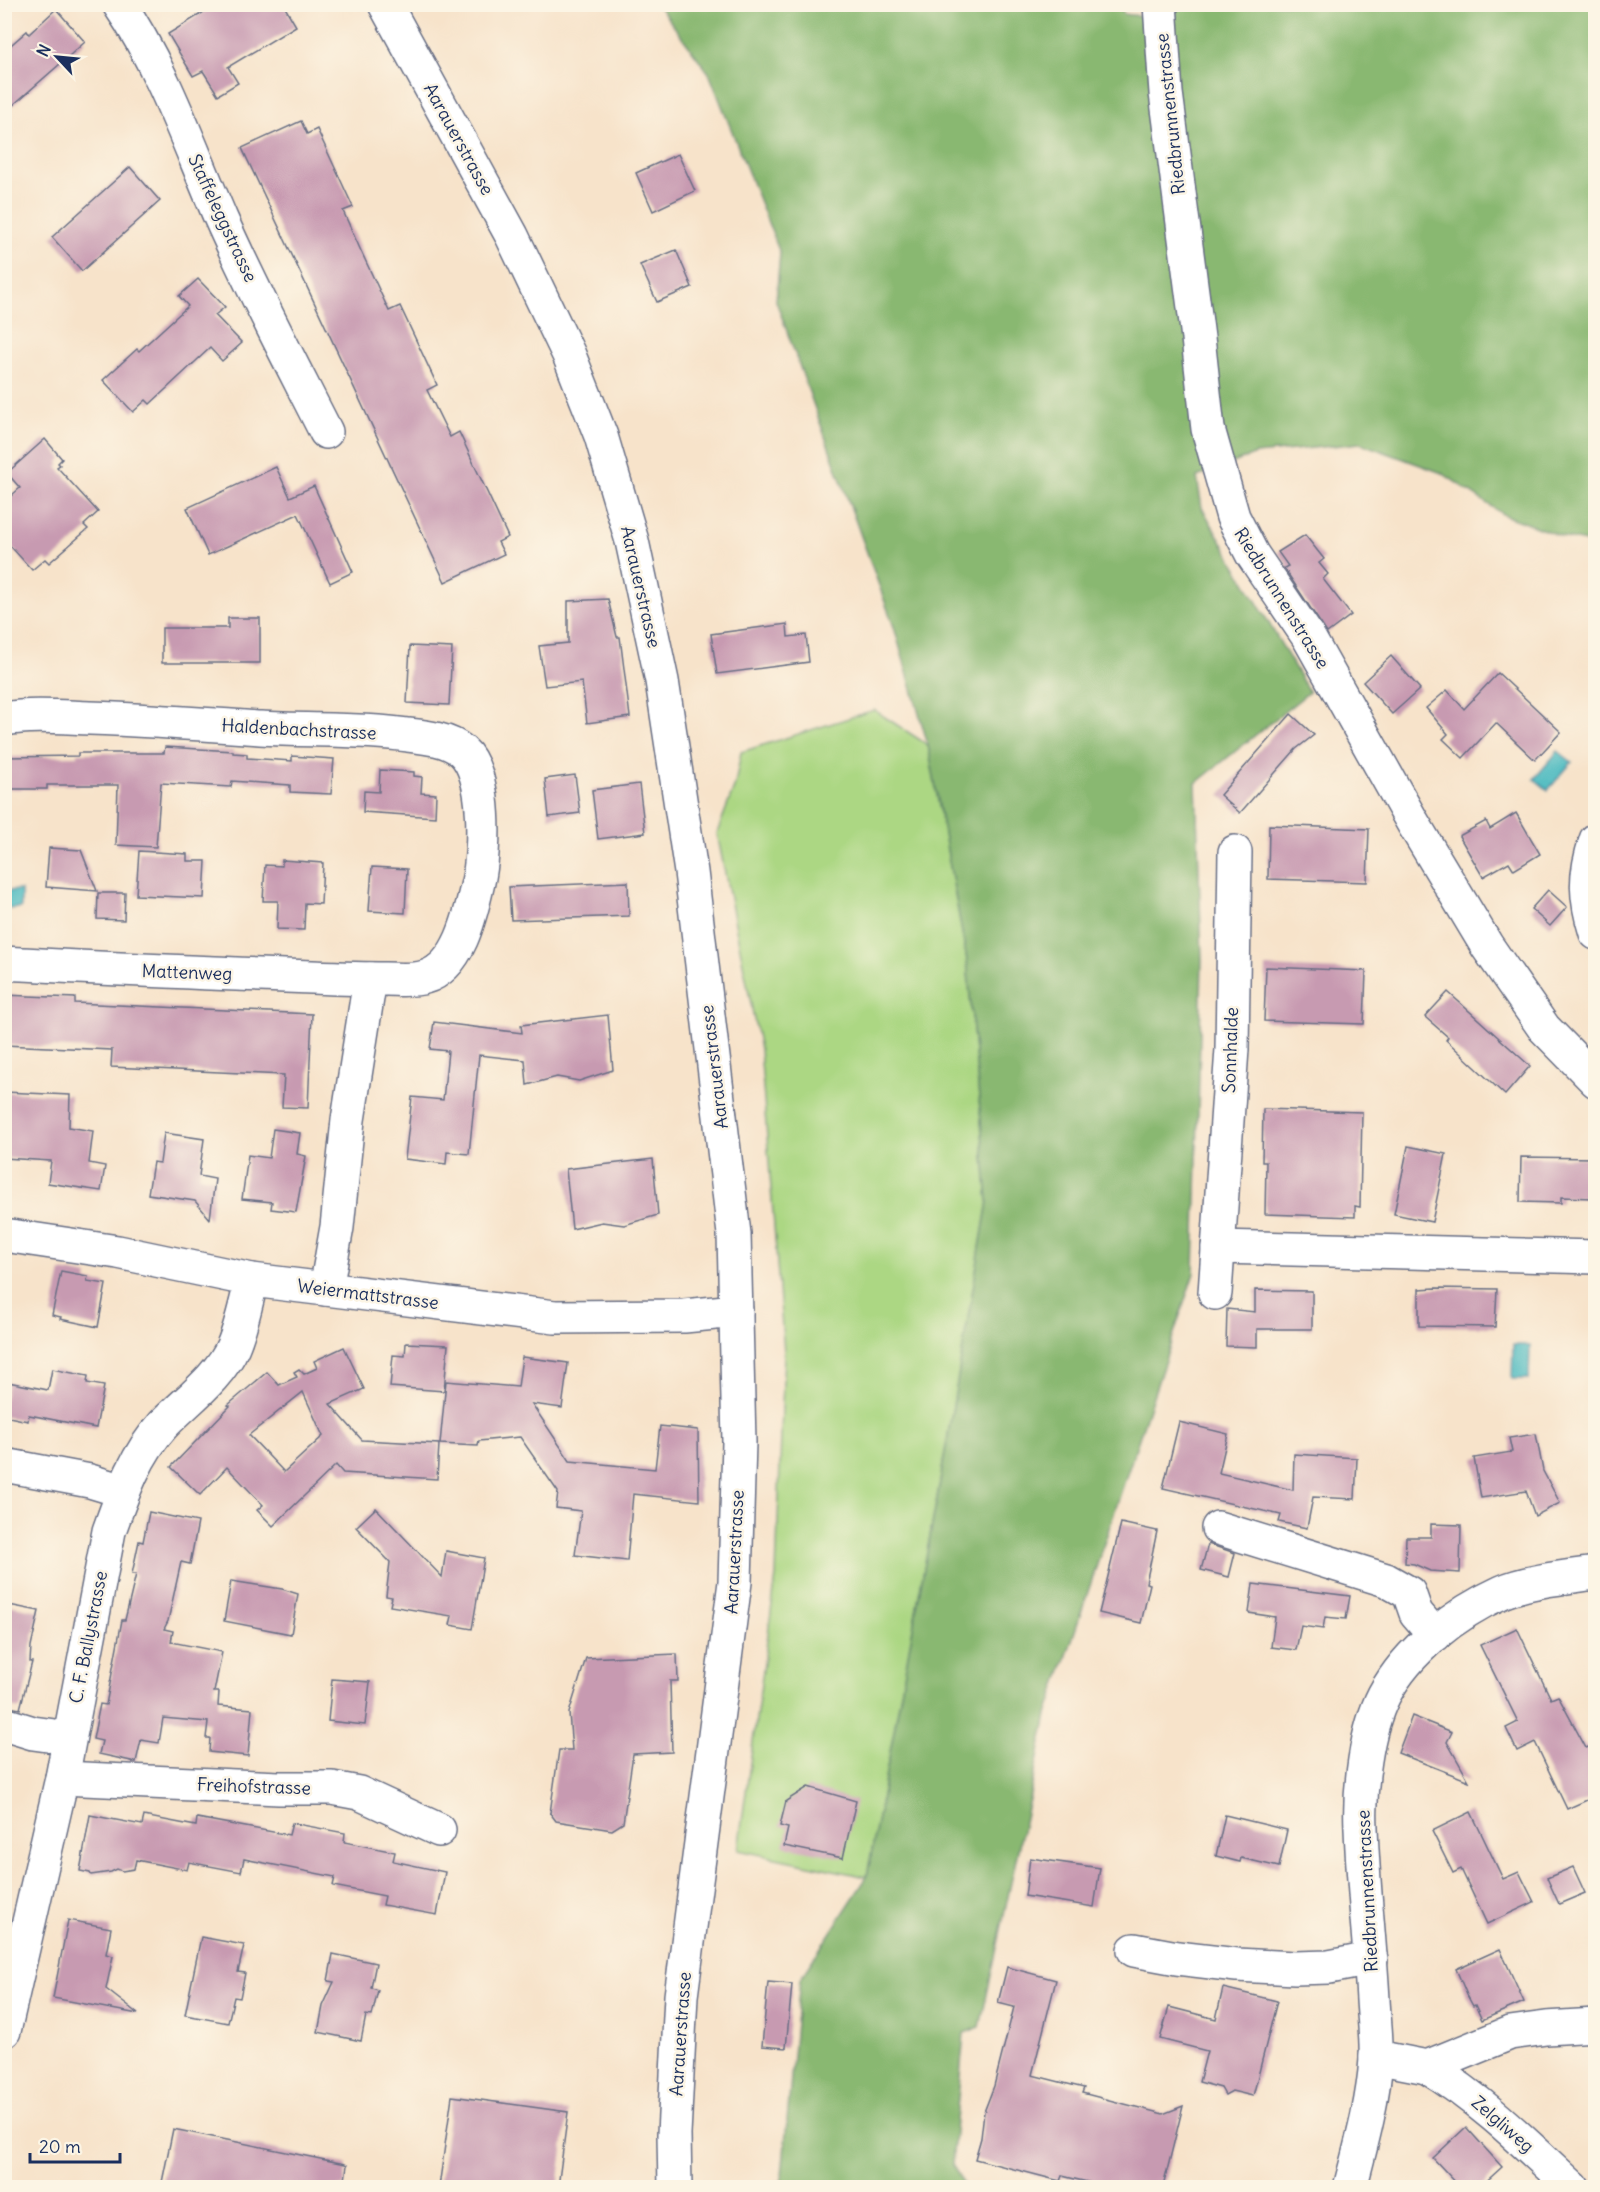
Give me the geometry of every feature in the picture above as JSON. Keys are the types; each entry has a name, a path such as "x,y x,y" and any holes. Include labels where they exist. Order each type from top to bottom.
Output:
{"street":[{"name":"Staffeleggstrasse","path":"119,4 135,27 228,232 326,432"},
{"name":"Aarauerstrasse","path":"385,4 512,236 569,356 602,436 632,541 662,681 691,872 734,1234 739,1442 735,1582 681,1996 675,2093 675,2187"},
{"name":"Riedbrunnenstrasse","path":"1160,4 1166,93 1208,429 1233,517 1252,555 1309,638 1413,823 1487,946 1544,1028 1596,1082"},
{"name":"Haldenbachstrasse","path":"4,719 73,717 136,719 281,729 405,734 445,742 463,751 469,758 475,776 483,809 480,875"},
{"path":"1596,840 1588,863 1587,888 1590,916 1596,933"},
{"name":"Sonnhalde","path":"1215,1293 1232,1049 1235,852"},
{"name":"Mattenweg","path":"4,963 370,979 424,978 438,972 450,959 462,938 472,912 480,875"},
{"path":"327,1289 337,1227 348,1120 370,979"},
{"name":"Weiermattstrasse","path":"4,1235 118,1252 252,1280 555,1317 684,1316 736,1311"},
{"path":"1218,1247 1596,1257"},
{"name":"C. F. Ballystrasse","path":"4,2031 9,1982 62,1778 108,1531 140,1454 162,1426 216,1372 233,1347 252,1280"},
{"path":"4,1465 90,1480 123,1491"},
{"path":"1218,1528 1399,1586 1409,1593 1416,1613 1435,1635"},
{"name":"Riedbrunnenstrasse","path":"1350,2187 1372,2100 1376,2057 1360,1826 1363,1776 1372,1728 1384,1695 1405,1665 1435,1635 1471,1609 1504,1592 1596,1573"},
{"path":"4,1724 33,1733 69,1738"},
{"name":"Freihofstrasse","path":"62,1778 279,1788 332,1788 359,1793 439,1830"},
{"path":"1134,1950 1187,1960 1283,1967 1329,1967 1371,1959"},
{"path":"1376,2057 1427,2067 1509,2033 1596,2025"},
{"name":"Zelgliweg","path":"1427,2067 1461,2087 1573,2187"}],"green space":[{"path":"1119,4 1124,14 1175,20 1177,4 1595,5 1596,544 1566,538 1504,515 1442,473 1360,443 1256,454 1197,477 1202,508 1309,692 1196,783 1202,959 1194,1273 1047,1715 980,2027 964,2033 952,2165 966,2187 781,2187 800,1979 867,1877 940,1482 988,1201 967,960 928,745 894,627 776,301 780,253 709,73 658,5"},
{"path":"874,710 928,745 967,960 988,1202 940,1482 867,1877 738,1850 776,1576 784,1352 760,1049 717,833 735,785 741,752"}],"water":[{"path":"1558,751 1572,762 1548,790 1534,779"},
{"path":"21,890 21,908 5,909 5,891"},
{"path":"1513,1345 1530,1345 1529,1379 1512,1379"}],"building":[{"path":"217,4 283,4 296,26 228,67 238,83 218,95 203,71 193,76 168,34"},
{"path":"56,9 85,42 4,113 4,51 27,31 29,34"},
{"path":"301,121 307,134 317,129 353,207 343,211 389,311 400,306 437,385 427,390 450,437 459,432 508,537 498,542 504,554 445,582 242,148"},
{"path":"678,154 695,191 653,211 636,173"},
{"path":"130,167 160,201 82,271 52,237"},
{"path":"676,250 692,287 657,302 640,265"},
{"path":"198,279 225,307 215,315 242,343 222,361 210,348 150,404 146,400 133,412 103,380 188,306 179,296"},
{"path":"45,439 62,459 57,467 98,512 84,525 88,529 49,563 45,559 32,570 4,539 4,502 20,488 7,473"},
{"path":"276,467 290,497 314,486 353,572 330,583 298,514 208,555 187,508"},
{"path":"1305,535 1324,559 1319,563 1328,574 1323,579 1351,615 1327,633 1284,568 1288,566 1278,552"},
{"path":"608,599 617,637 620,637 630,717 587,723 582,682 545,686 539,646 568,643 568,601"},
{"path":"228,618 260,618 260,663 162,663 162,628 228,628"},
{"path":"787,624 788,637 806,635 809,662 717,674 711,634"},
{"path":"410,646 452,648 449,705 407,703"},
{"path":"1391,656 1420,689 1392,714 1363,682"},
{"path":"1498,673 1561,732 1535,760 1496,723 1463,758 1443,739 1448,734 1426,708 1447,690 1464,709"},
{"path":"1291,714 1314,735 1296,749 1240,813 1220,795"},
{"path":"165,747 233,751 233,753 247,754 247,758 292,761 292,756 334,759 331,794 290,792 290,785 232,781 231,787 161,783 156,847 116,845 118,785 47,785 47,789 4,789 4,757 78,756 78,753 164,753"},
{"path":"380,770 414,772 414,776 422,777 421,793 436,794 435,817 363,812 364,791 379,792"},
{"path":"575,775 580,813 549,817 545,779"},
{"path":"639,784 645,833 598,839 592,790"},
{"path":"1516,813 1540,854 1514,870 1509,862 1483,877 1459,836 1486,821 1490,829"},
{"path":"1269,825 1369,829 1367,882 1268,879"},
{"path":"49,848 81,850 97,891 46,887"},
{"path":"139,851 187,854 187,861 206,861 204,898 136,895"},
{"path":"282,860 323,863 321,904 305,903 304,930 277,929 278,901 263,901 265,865 282,866"},
{"path":"372,867 407,869 405,913 369,911"},
{"path":"628,882 629,916 511,920 509,887"},
{"path":"1548,890 1567,907 1550,926 1531,909"},
{"path":"98,893 125,893 124,920 97,919"},
{"path":"1266,967 1366,971 1364,1024 1264,1021"},
{"path":"1448,992 1530,1066 1505,1095 1446,1040 1448,1037 1425,1017"},
{"path":"4,995 75,998 75,1003 312,1014 308,1108 282,1107 284,1075 111,1067 112,1050 4,1045"},
{"path":"608,1015 613,1070 579,1081 557,1077 527,1085 525,1060 479,1055 469,1154 447,1152 446,1164 405,1159 412,1097 443,1100 448,1051 430,1049 434,1022 522,1033 521,1025"},
{"path":"4,1092 70,1095 69,1127 93,1131 89,1163 105,1166 101,1191 48,1183 51,1161 4,1158"},
{"path":"1263,1109 1362,1112 1360,1207 1355,1206 1355,1217 1265,1214 1266,1162 1262,1162"},
{"path":"273,1129 300,1133 297,1154 306,1156 296,1212 271,1209 272,1202 242,1199 248,1155 269,1158"},
{"path":"164,1133 204,1139 199,1176 215,1179 210,1219 195,1201 148,1194 153,1162 160,1163"},
{"path":"1408,1146 1446,1154 1432,1222 1394,1214"},
{"path":"1521,1157 1595,1158 1593,1198 1561,1197 1561,1203 1520,1202"},
{"path":"653,1159 658,1215 624,1225 602,1222 572,1229 566,1169"},
{"path":"61,1271 88,1276 87,1281 106,1284 98,1327 60,1319 61,1317 52,1315"},
{"path":"1419,1289 1497,1289 1495,1327 1419,1326"},
{"path":"1255,1290 1312,1291 1312,1329 1257,1329 1257,1347 1226,1346 1227,1309 1255,1312"},
{"path":"406,1343 448,1345 444,1391 390,1387 393,1355 405,1356"},
{"path":"344,1347 364,1389 330,1404 362,1440 439,1444 437,1479 343,1473 336,1465 273,1526 257,1510 263,1505 227,1467 200,1495 171,1467 230,1406 228,1405 267,1372 279,1385 297,1377 294,1372 299,1369 304,1374 317,1368 314,1361","holes":["303,1392 323,1436 284,1472 249,1435"]},
{"path":"522,1357 568,1363 562,1408 532,1404 570,1461 655,1469 660,1426 698,1430 699,1501 633,1494 627,1561 575,1555 581,1511 556,1508 558,1492 520,1437 479,1441 478,1446 440,1444 446,1381 518,1387"},
{"path":"52,1369 88,1376 87,1383 104,1386 96,1428 29,1415 28,1421 4,1416 8,1382 48,1390"},
{"path":"1179,1422 1228,1434 1219,1473 1293,1490 1294,1454 1357,1458 1355,1499 1313,1497 1307,1528 1279,1522 1281,1515 1163,1488"},
{"path":"1536,1434 1543,1471 1560,1503 1535,1516 1526,1491 1481,1498 1474,1458 1512,1452 1509,1438"},
{"path":"376,1508 442,1577 446,1551 484,1558 472,1629 450,1625 452,1616 390,1606 392,1597 386,1596 390,1562 356,1527"},
{"path":"149,1512 198,1522 190,1564 181,1562 168,1621 164,1629 173,1631 171,1642 222,1652 214,1692 219,1692 218,1706 252,1709 248,1756 209,1752 210,1738 206,1738 208,1722 163,1718 159,1743 141,1740 136,1762 99,1754 102,1741 93,1739 100,1704 106,1705 122,1620 125,1620 136,1574 132,1574 139,1541 143,1542"},
{"path":"1121,1523 1157,1531 1146,1583 1150,1584 1141,1623 1099,1613"},
{"path":"1431,1524 1461,1525 1460,1573 1430,1571 1405,1563 1406,1537 1431,1537"},
{"path":"1208,1544 1235,1553 1229,1577 1201,1570"},
{"path":"231,1581 282,1589 298,1594 291,1634 224,1621"},
{"path":"1253,1584 1350,1596 1346,1619 1325,1617 1323,1629 1301,1626 1296,1650 1271,1647 1275,1617 1249,1613"},
{"path":"4,1604 39,1611 31,1646 30,1662 32,1662 20,1709 4,1706"},
{"path":"1517,1628 1551,1699 1558,1696 1586,1748 1596,1744 1596,1796 1567,1809 1535,1742 1517,1751 1506,1728 1518,1722 1480,1645"},
{"path":"677,1654 678,1681 670,1681 672,1752 633,1754 623,1823 612,1830 556,1821 550,1813 559,1750 572,1750 569,1713 586,1658"},
{"path":"332,1679 370,1682 365,1725 328,1721"},
{"path":"1412,1716 1452,1732 1447,1742 1469,1781 1398,1753"},
{"path":"808,1787 856,1801 843,1858 784,1846 788,1828 780,1826 786,1801"},
{"path":"1471,1812 1503,1879 1519,1872 1534,1902 1487,1924 1461,1869 1453,1873 1432,1831"},
{"path":"90,1815 142,1825 144,1816 196,1826 197,1818 289,1835 292,1823 345,1833 344,1842 395,1852 393,1861 445,1872 437,1915 383,1905 385,1896 333,1886 335,1877 244,1859 241,1872 189,1862 187,1870 136,1860 134,1869 122,1871 117,1869 91,1875 80,1871"},
{"path":"1225,1815 1287,1830 1279,1867 1241,1858 1240,1862 1216,1856"},
{"path":"1030,1858 1100,1868 1094,1907 1025,1896"},
{"path":"1573,1867 1585,1893 1559,1904 1547,1878"},
{"path":"68,1920 111,1928 106,1954 113,1956 106,1989 138,2014 53,1998"},
{"path":"201,1937 244,1945 238,1972 245,1973 240,1998 234,1997 228,2023 185,2015"},
{"path":"1500,1949 1524,2002 1482,2020 1467,1995 1456,1969"},
{"path":"333,1954 376,1963 371,1988 378,1990 372,2016 366,2015 361,2041 318,2032 323,2006 334,1982 328,1981"},
{"path":"1007,1967 1056,1980 1032,2075 1084,2088 1082,2093 1163,2114 1183,2106 1163,2187 1108,2187 1062,2176 1060,2181 975,2159 981,2138 984,2112 994,2086 1014,2007 998,2003"},
{"path":"768,1982 792,1984 786,2048 762,2046"},
{"path":"1223,1988 1277,2001 1253,2096 1232,2091 1225,2095 1221,2088 1199,2082 1207,2051 1160,2039 1169,2007 1216,2019"},
{"path":"452,2096 568,2112 558,2187 439,2187"},
{"path":"1466,2127 1502,2167 1480,2187 1460,2187 1433,2158"},
{"path":"173,2129 345,2164 347,2165 344,2187 161,2187"}]}
